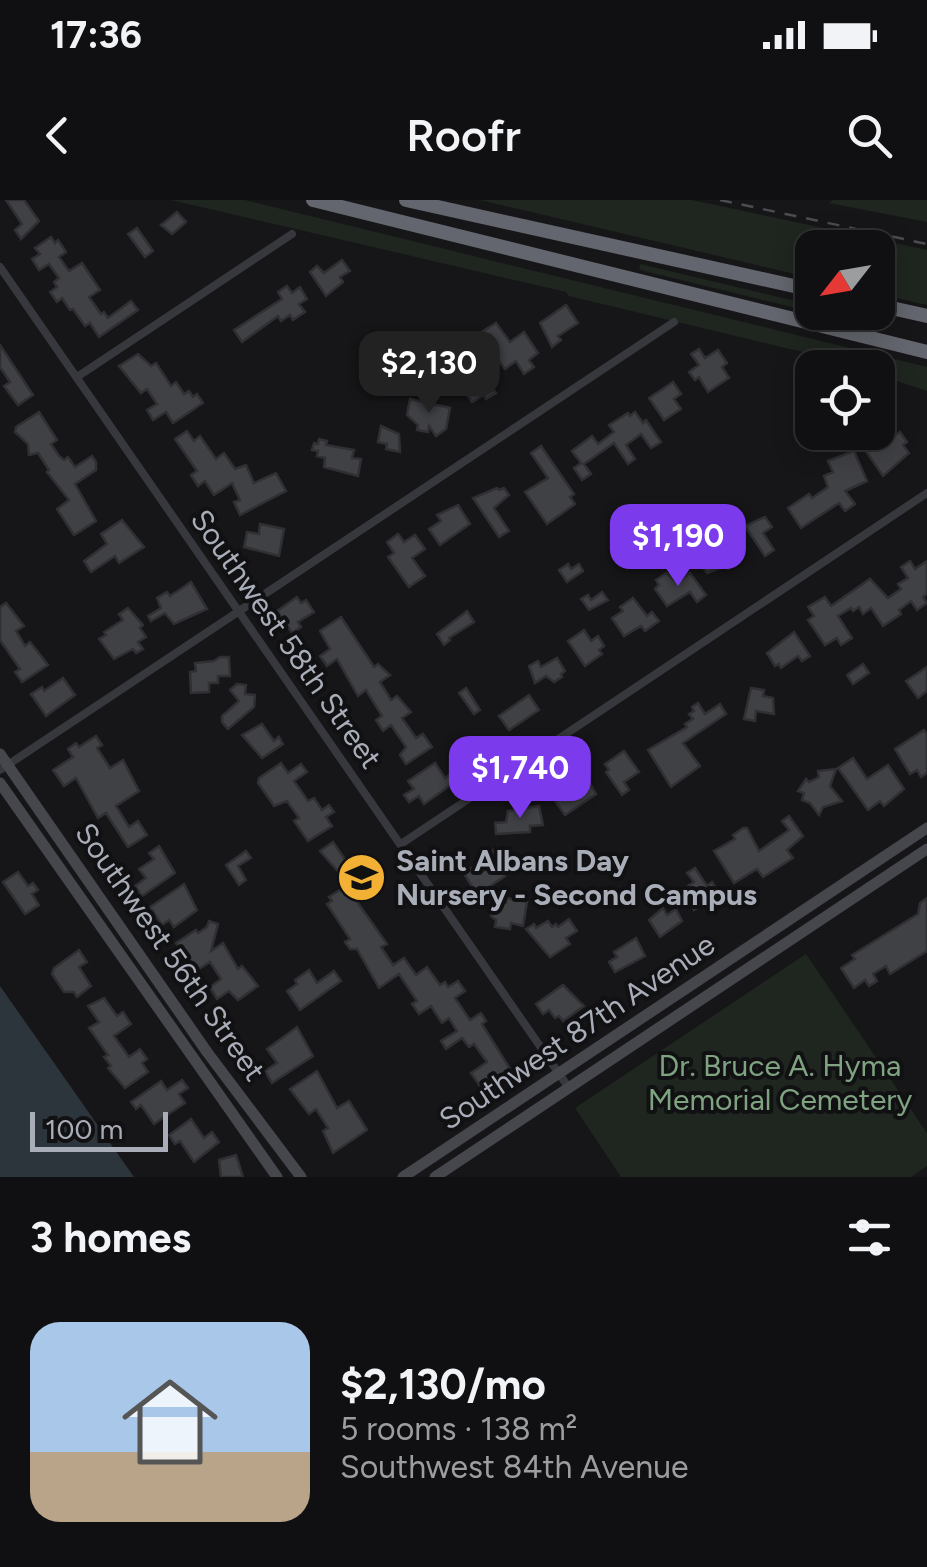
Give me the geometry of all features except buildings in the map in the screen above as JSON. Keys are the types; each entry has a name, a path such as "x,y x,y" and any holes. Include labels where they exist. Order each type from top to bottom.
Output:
{"highway":[{"path":"313,200 927,352"},
{"path":"406,200 795,286"},
{"path":"895,309 927,316"}],"main road":[{"name":"Southwest 56th Street","path":"2,763 221,1072 301,1177"},
{"name":"Southwest 56th Street","path":"0,783 277,1177"},
{"name":"Southwest 87th Avenue","path":"403,1177 927,828"},
{"name":"Southwest 87th Avenue","path":"435,1177 927,849"},
{"path":"865,870 874,884"},
{"path":"793,918 802,932"},
{"path":"756,942 766,956"},
{"path":"128,966 141,956"},
{"path":"678,994 687,1008"}],"street":[{"path":"76,377 292,234"},
{"name":"Southwest 58th Street","path":"0,266 569,1088"},
{"path":"2,763 674,322"},
{"path":"400,844 927,492"}],"green space":[{"path":"171,200 245,200 858,350 795,350 569,296 566,292"},
{"path":"480,200 692,200 833,230 795,230 795,274"},
{"path":"927,200 927,222 829,203"},
{"path":"895,243 927,250 927,305 895,298"},
{"path":"640,264 795,301 795,308 644,271 639,269"},
{"path":"895,359 927,367 927,391 895,381"},
{"name":"Dr. Bruce A. Hyma Memorial Cemetery","path":"806,954 927,1133 927,1166 911,1177 621,1177 575,1108"}],"shaded area":[{"path":"0,986 134,1177 0,1177"}],"railway":[{"path":"720,200 927,244"}],"place":[{"name":"Saint Albans Day Nursery - Second Campus","path":"361,878"}]}
